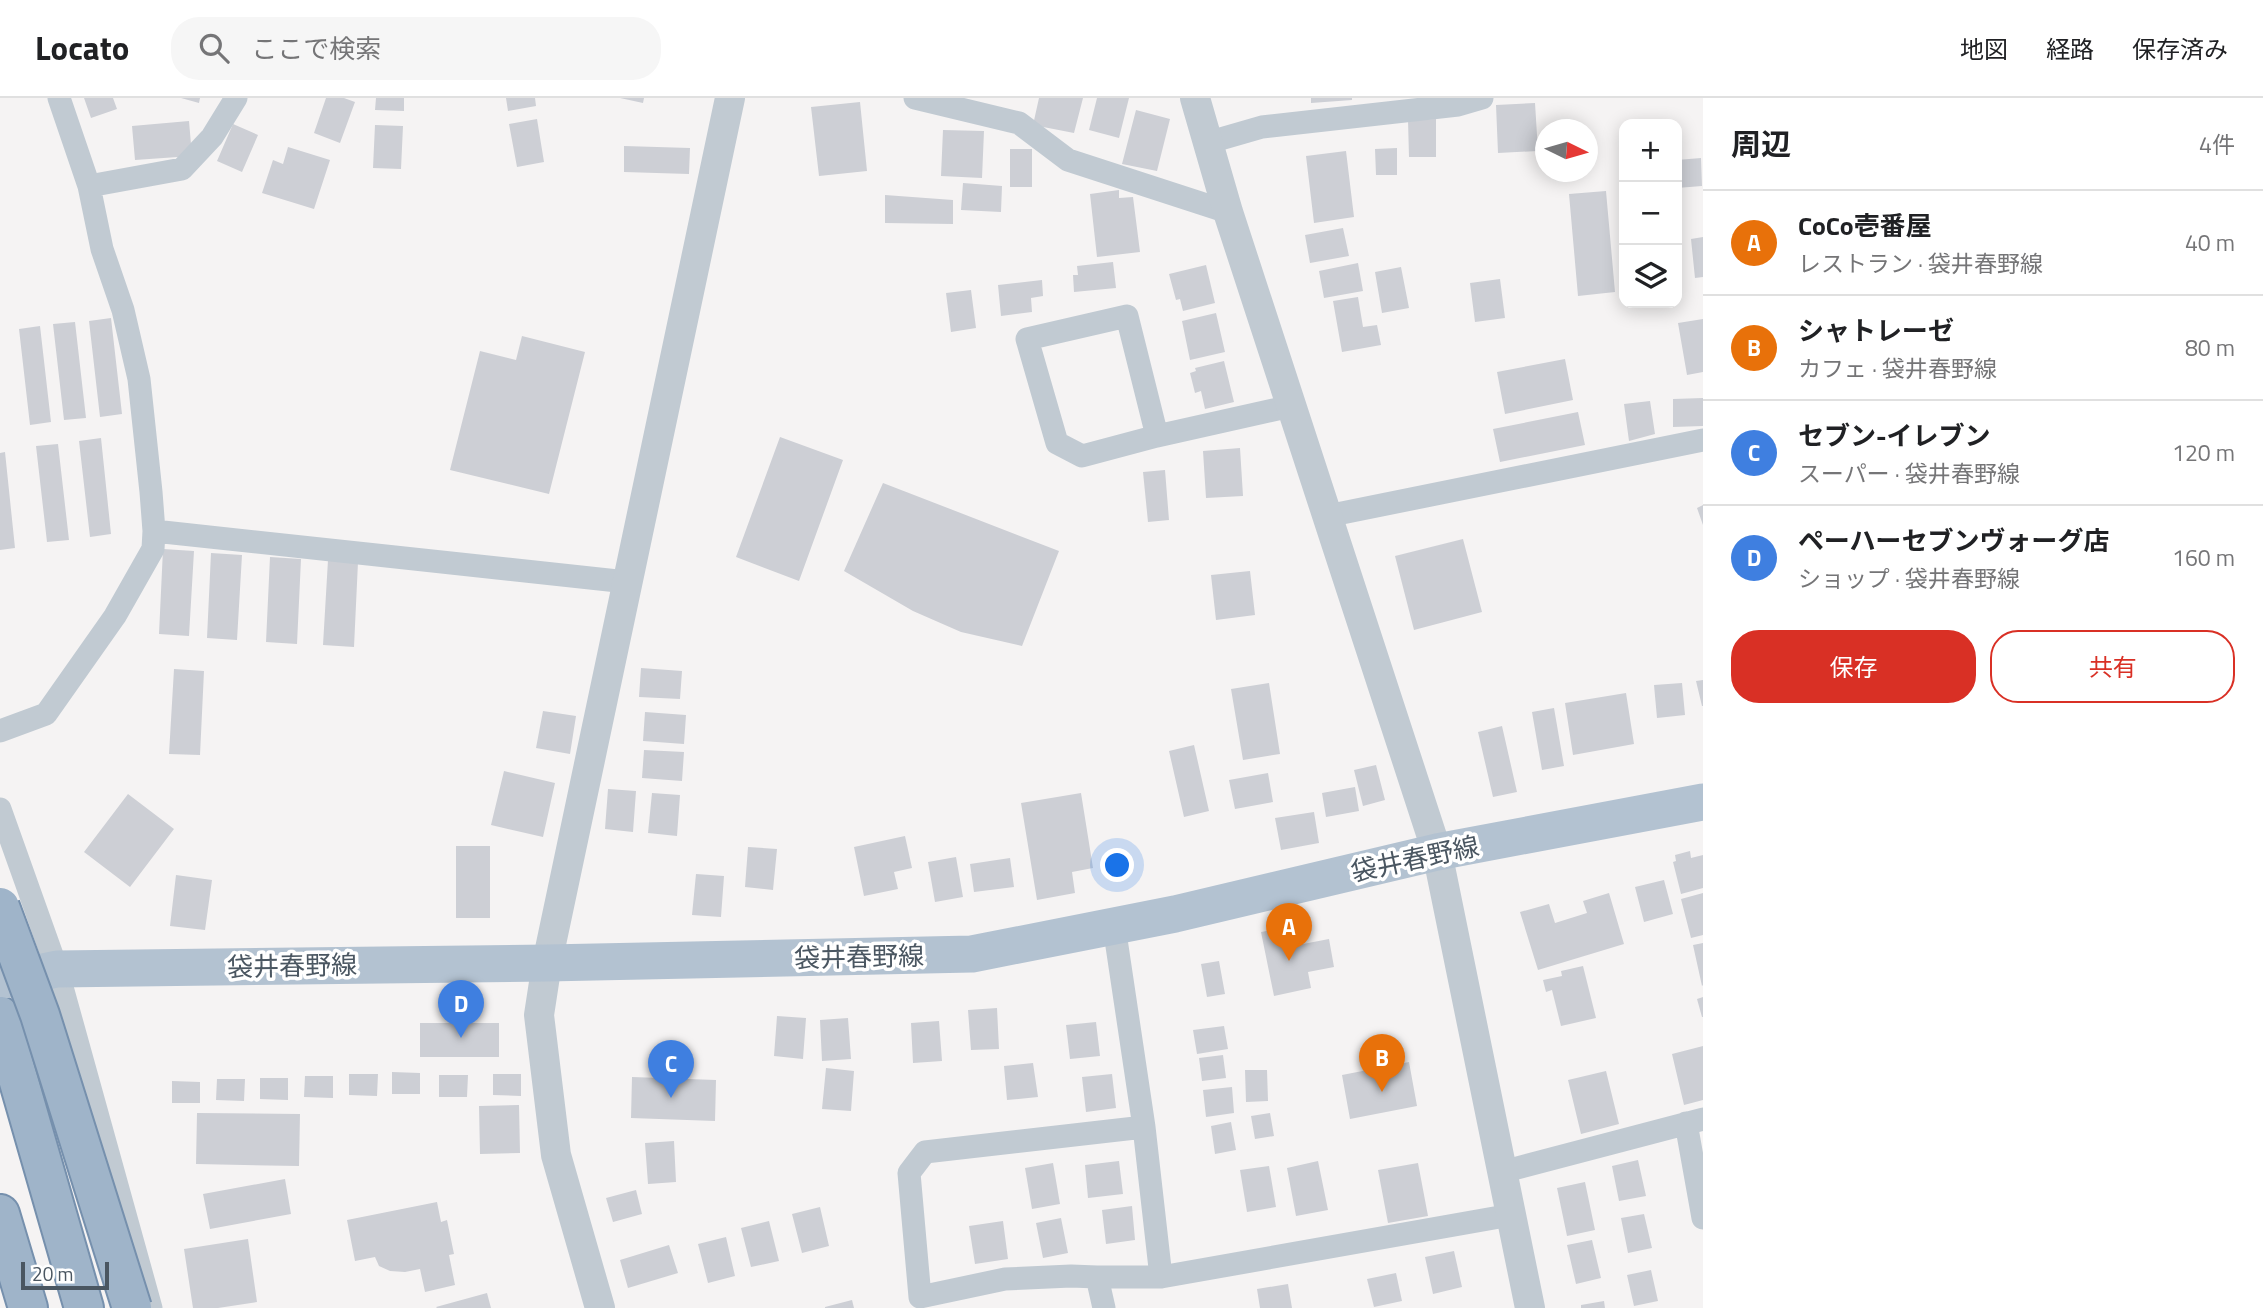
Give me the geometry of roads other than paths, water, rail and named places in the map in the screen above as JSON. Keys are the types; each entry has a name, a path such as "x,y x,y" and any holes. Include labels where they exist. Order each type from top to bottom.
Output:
{"highway":[{"path":"0,907 40,1015 132,1308"},
{"path":"0,1016 85,1308"},
{"path":"0,1214 28,1308"}],"main road":[{"name":"袋井春野線","path":"0,981 57,969 972,954 1188,911 1437,852 1703,802"}],"street":[{"path":"0,731 46,714 115,617 153,549 154,530 139,379 123,310 102,249 89,186 59,98"},
{"path":"89,186 182,169 212,137 236,98"},
{"path":"600,1308 556,1155 539,1015 547,963 730,98"},
{"path":"915,98 1018,122 1068,160 1228,212"},
{"path":"1195,98 1210,142 1228,212 1437,852 1530,1308"},
{"path":"1210,142 1262,127 1458,105 1482,98"},
{"path":"1157,436 1127,316 1027,339 1057,443 1082,456 1291,406"},
{"path":"1327,516 1703,440"},
{"path":"154,530 627,582"},
{"path":"0,809 57,969 151,1308"},
{"path":"1114,926 1144,1128 1161,1278"},
{"path":"1502,1172 1694,1121 1703,1218"},
{"path":"1144,1128 925,1152 909,1173 920,1297 1005,1279 1071,1276 1161,1278 1511,1215"},
{"path":"1097,1278 1104,1308"}],"place":[{"name":"CoCo壱番屋","path":"1289,961"},
{"name":"ペーハーセブンヴォーグ店","path":"461,1038"},
{"name":"シャトレーゼ","path":"1382,1092"},
{"name":"セブン-イレブン","path":"671,1098"}]}
